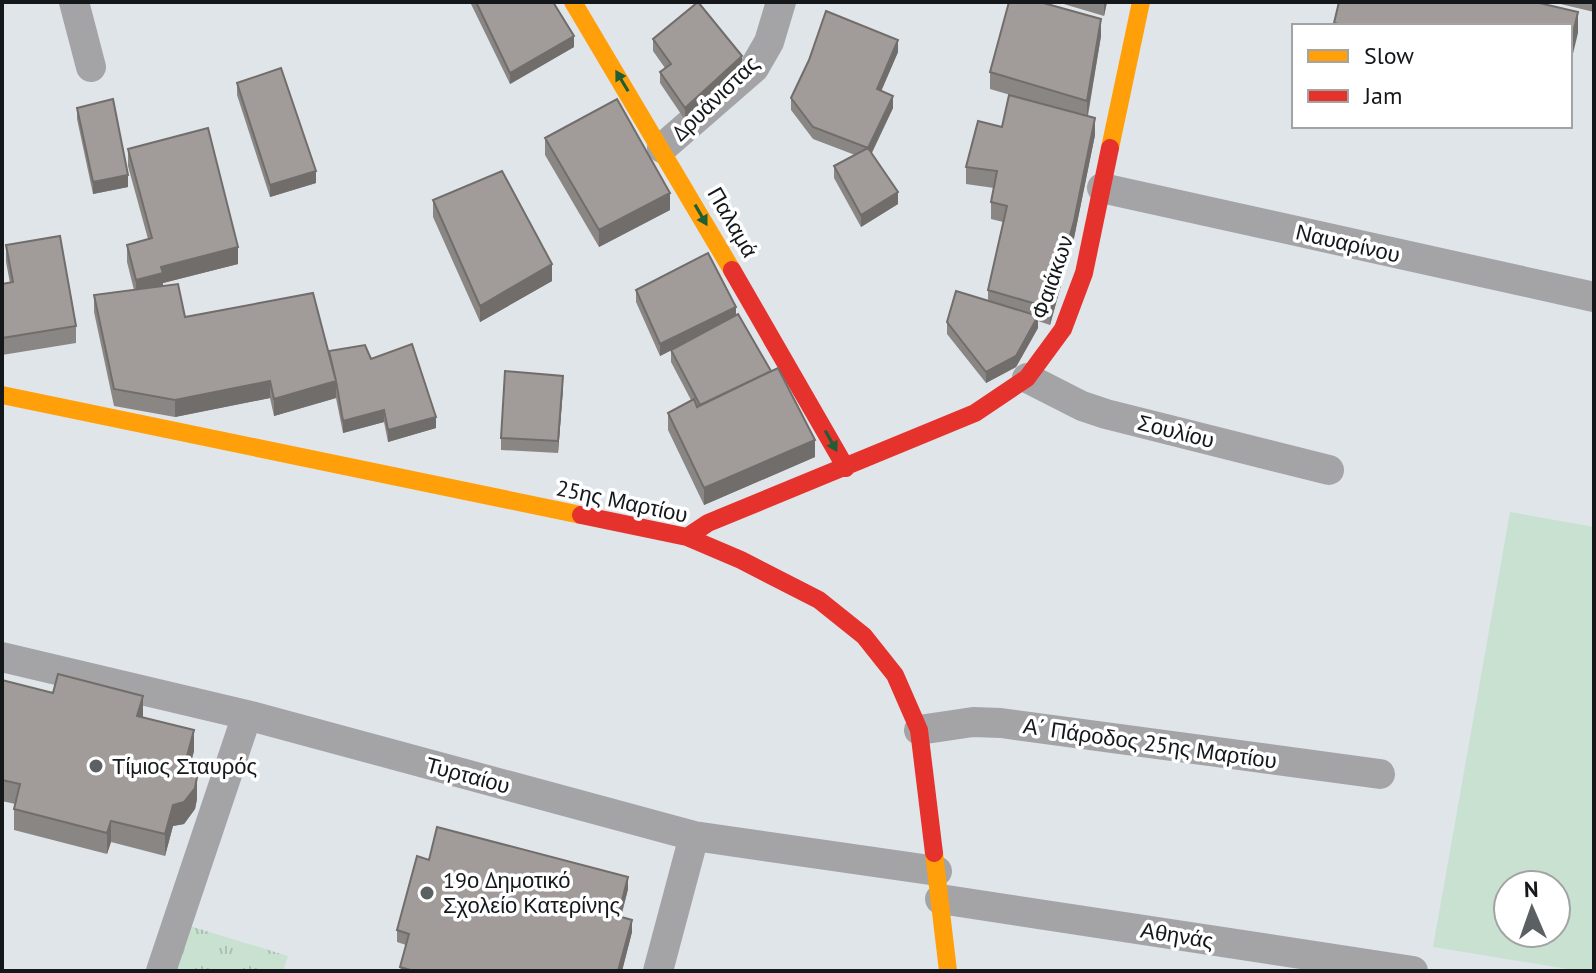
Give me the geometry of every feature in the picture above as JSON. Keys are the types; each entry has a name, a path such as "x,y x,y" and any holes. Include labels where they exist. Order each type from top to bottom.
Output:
{"street":[{"path":"74,2 91,67"},
{"name":"Παλαμά","path":"573,2 662,148 846,468"},
{"name":"Δρυάνιστας","path":"662,148 754,68 769,42 781,2"},
{"name":"Φαιάκων","path":"687,537 708,523 975,413 1027,378 1063,329 1084,273 1141,2"},
{"name":"Ναυαρίνου","path":"1102,188 1594,297"},
{"name":"Σουλίου","path":"1027,378 1082,406 1106,414 1329,470"},
{"name":"25ης Μαρτίου","path":"2,395 687,537 780,577 824,600 860,631 885,659 905,692 919,730 948,971"},
{"name":"Τυρταίου","path":"2,657 247,715 694,836 939,885"},
{"path":"161,971 247,715"},
{"name":"Α΄ Πάροδος 25ης Μαρτίου","path":"919,730 973,722 1001,723 1380,774"},
{"path":"658,971 694,836"},
{"name":"Αθηνάς","path":"939,885 1411,971"}],"green space":[{"path":"1510,512 1594,527 1594,971 1433,947"},
{"path":"190,926 288,956 283,971 176,971"}],"building":[{"path":"476,2 553,2 574,36 510,73"},
{"path":"698,2 742,56 685,108 660,72 671,64 653,39"},
{"path":"1009,2 1040,2 1101,19 1087,101 990,72"},
{"path":"1339,2 1535,2 1578,12 1572,37 1572,24 1334,23"},
{"path":"826,11 898,40 877,89 893,96 868,148 813,127 791,98 809,60"},
{"path":"281,68 316,171 270,185 237,83"},
{"path":"1009,95 1095,118 1074,221 1050,308 988,290 1007,206 991,202 997,171 966,167 978,121 1002,127"},
{"path":"113,99 128,175 93,182 77,108"},
{"path":"617,99 670,193 599,230 545,138"},
{"path":"208,128 238,247 161,267 163,273 136,280 127,245 152,238 128,149"},
{"path":"868,148 898,192 861,215 834,166"},
{"path":"502,171 552,264 480,306 433,200"},
{"path":"60,236 76,326 2,338 2,284 13,282 6,245"},
{"path":"708,253 736,307 660,344 636,290"},
{"path":"178,284 185,317 313,293 336,381 274,399 270,381 175,400 114,389 94,295"},
{"path":"956,291 1038,316 1016,356 986,372 947,322"},
{"path":"738,314 771,371 700,405 671,350"},
{"path":"412,344 436,417 388,430 384,410 343,421 329,351 365,345 371,359"},
{"path":"778,368 815,440 704,488 668,413 694,399 697,407"},
{"path":"505,371 563,376 558,441 501,438"},
{"name":"Τίμιος Σταυρός","path":"58,674 143,696 137,716 194,730 186,760 197,777 195,788 184,802 173,805 165,834 111,821 107,833 14,809 20,784 2,780 2,680 53,693"},
{"path":"437,827 628,877 618,916 632,920 618,971 414,971 400,967 409,934 397,930 417,856 429,860"}],"traffic: slow":[{"path":"573,2 732,270"},
{"path":"1110,148 1141,2"},
{"path":"2,395 581,515"},
{"path":"934,853 948,971"}],"traffic: jam":[{"path":"687,537 708,523 975,413 1027,378 1063,329 1084,273 1110,148"},
{"path":"732,270 846,468"},
{"path":"581,515 687,537 741,560 819,600 864,636 895,675 919,730 934,853"}],"place":[{"name":"Τίμιος Σταυρός","path":"96,766"},
{"name":"19ο Δημοτικό Σχολείο Κατερίνης","path":"427,893"}]}
